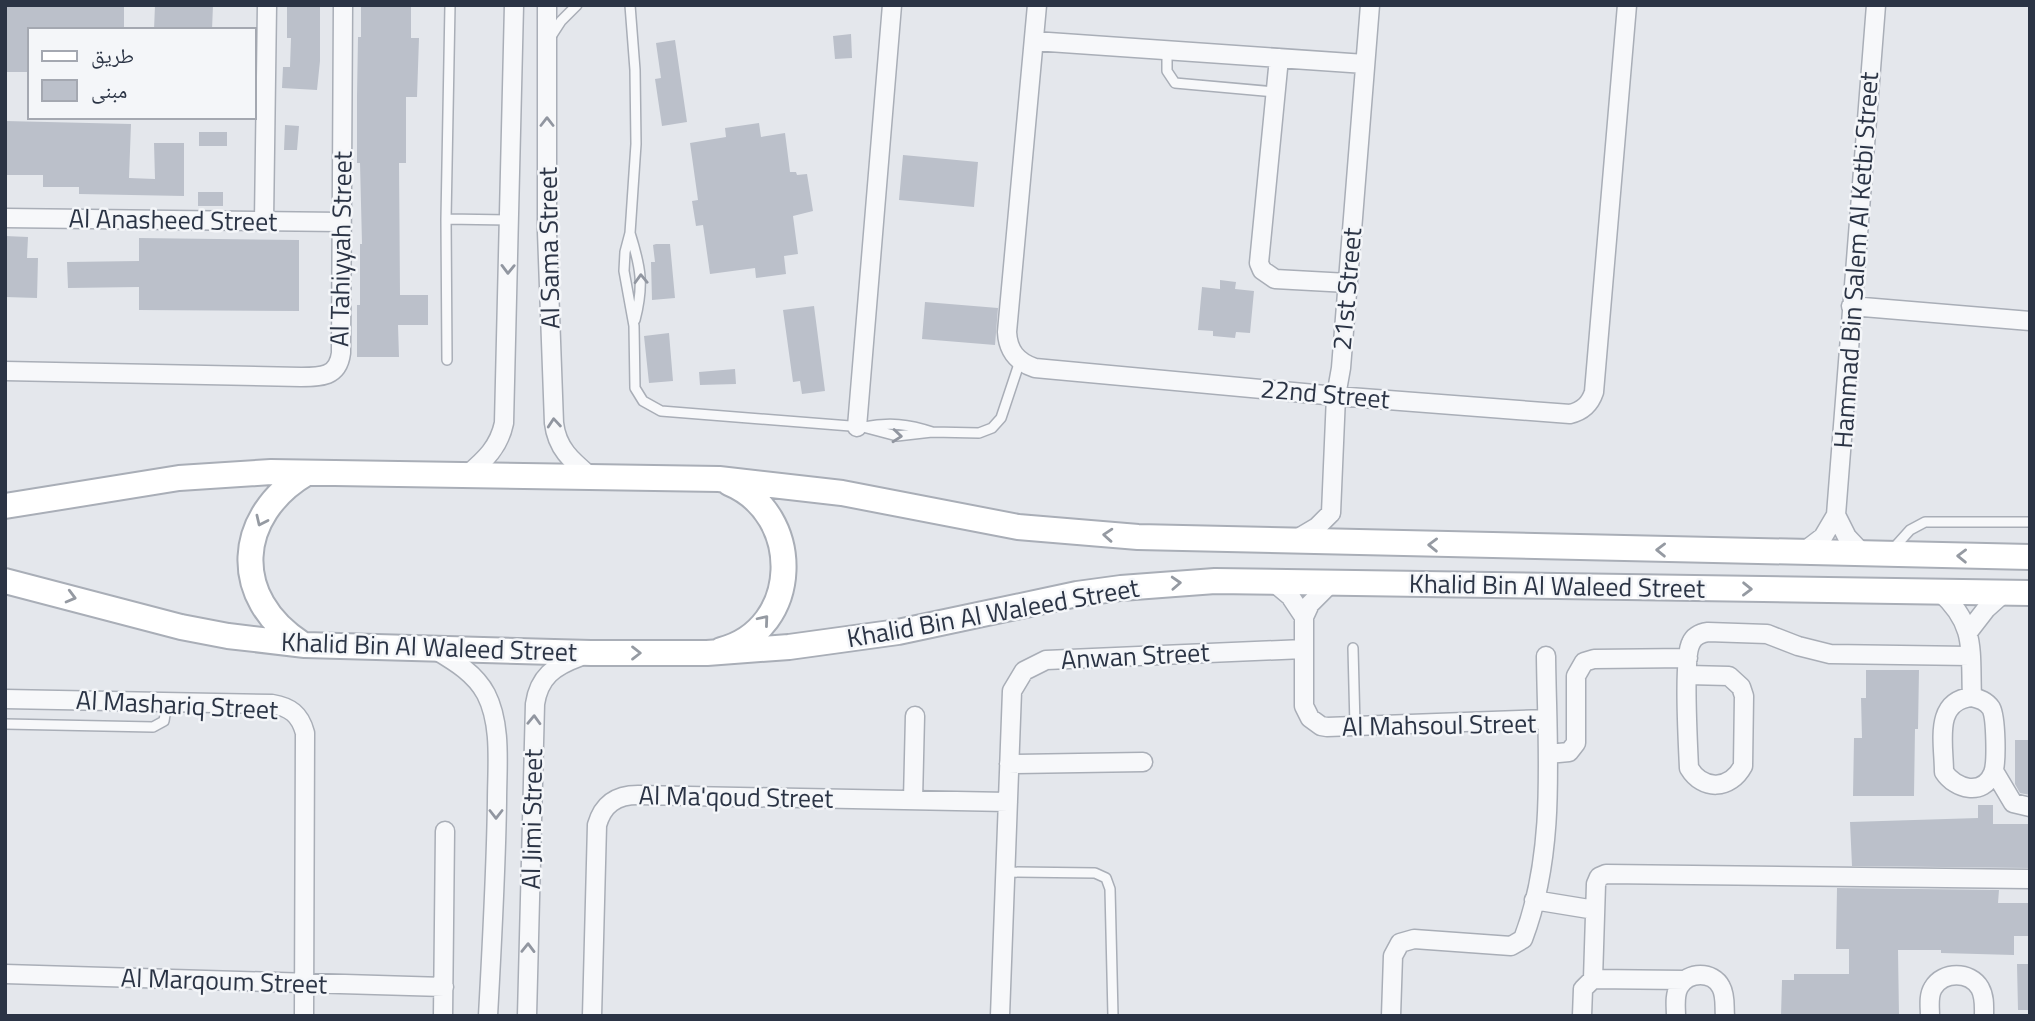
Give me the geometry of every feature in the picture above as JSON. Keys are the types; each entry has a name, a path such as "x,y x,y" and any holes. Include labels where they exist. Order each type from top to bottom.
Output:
{"street":[{"path":"264,221 267,5"},
{"name":"Al Tahiyyah Street","path":"5,371 301,377 326,376 337,367 341,353 343,5"},
{"name":"Al Sama Street","path":"467,475 487,458 496,446 504,423 514,5"},
{"name":"Al Sama Street","path":"547,5 547,232 555,435 564,453 590,477"},
{"path":"860,427 892,5"},
{"path":"1020,361 1010,348 1007,332 1037,5"},
{"name":"21st Street","path":"1331,513 1336,396 1348,284 1370,5"},
{"name":"22nd Street","path":"1020,361 1035,368 1336,396 1570,414 1577,412 1588,404 1594,391 1627,5"},
{"name":"Hammad Bin Salem Al Ketbi Street","path":"1836,515 1876,5"},
{"path":"1034,41 1365,64"},
{"path":"1279,58 1259,263 1268,276 1275,279 1348,284"},
{"name":"Al Anasheed Street","path":"5,218 341,222"},
{"path":"1851,306 2030,321"},
{"name":"Khalid Bin Al Waleed Street","path":"5,506 180,478 271,472 719,480 842,493 983,521 1040,529 1138,537 2030,557"},
{"path":"304,645 279,626 260,600 253,580 251,559 253,537 267,508 289,484 307,473"},
{"path":"707,653 745,639 760,626 777,601 785,571 784,551 778,531 768,514 755,499 738,487 719,480"},
{"path":"1292,541 1317,527 1331,513 1341,527 1361,543"},
{"path":"1802,553 1823,537 1836,515"},
{"path":"1836,515 1847,537 1875,555"},
{"name":"Khalid Bin Al Waleed Street","path":"5,580 228,636 304,645 590,653 707,653 789,647 898,632 1028,603 1110,589 1215,581 2018,592"},
{"path":"1272,581 1298,604 1304,617"},
{"path":"1304,617 1310,604 1333,581"},
{"path":"1940,592 1957,609 1969,631 1972,698"},
{"path":"1969,631 1986,609 2018,592"},
{"name":"Al Mahsoul Street","path":"1304,617 1304,706 1310,718 1327,727 1547,719 1546,826 1534,900 1523,939 1516,945 1414,939 1400,943 1393,956 1391,1016"},
{"path":"1548,754 1569,751 1576,743 1576,676 1584,662 1594,659 1688,666 1729,676 1741,687 1744,696 1743,766 1738,775 1721,785 1702,783 1689,768 1688,666 1691,642 1695,637 1708,632 1767,634 1798,646 1830,653 1970,656"},
{"name":"Al Jimi Street","path":"434,649 472,675 485,692 494,722 497,771 496,872 488,1016"},
{"name":"Anwan Street","path":"1000,1016 1012,691 1024,671 1046,660 1304,649"},
{"name":"Al Jimi Street","path":"527,1016 534,714 537,692 554,668 590,653"},
{"path":"1546,656 1547,719"},
{"path":"1994,771 1983,785 1965,788 1956,785 1944,772 1943,717 1954,702 1972,698 1989,706 1994,716 1994,771 2008,799 2018,806 2030,807"},
{"name":"Al Mashariq Street","path":"5,699 272,704 285,706 295,713 302,722 305,733 304,1016"},
{"path":"912,800 915,716"},
{"path":"1009,764 1143,762"},
{"name":"Al Ma'qoud Street","path":"592,1016 597,825 607,805 615,799 638,795 1008,802"},
{"path":"443,1016 445,831"},
{"path":"1582,1016 1583,989 1593,979 1597,881 1606,874 2030,879"},
{"path":"1534,900 1595,909"},
{"name":"Al Marqoum Street","path":"5,974 444,987"},
{"path":"1676,1016 1678,988 1694,975 1705,975 1714,979 1721,987 1725,1016"},
{"path":"1930,1016 1933,988 1941,980 1962,975 1972,979 1980,987 1984,997 1984,1016"},
{"path":"1593,979 1685,980"}],"lane":[{"path":"447,360 446,219 450,5"},
{"path":"547,43 561,21 577,5"},
{"path":"630,5 636,107 630,233 624,271 634,326"},
{"path":"1167,50 1167,71 1175,83 1276,92"},
{"path":"446,219 509,220"},
{"path":"630,233 642,277 634,326 633,381 638,395 654,409 860,427 897,436 932,432 979,433 992,428 1004,411 1020,361"},
{"path":"1875,555 1925,522 2030,522"},
{"path":"1353,648 1355,726"},
{"path":"5,724 153,727 164,721 167,702"},
{"path":"1005,872 1095,873 1106,878 1110,889 1113,1016"}],"building":[{"path":"5,5 124,7 124,28 28,28 28,72 5,72"},
{"path":"155,5 213,5 212,28 154,28"},
{"path":"287,5 320,5 317,90 282,88 283,67 290,67 291,38 287,38"},
{"path":"361,5 411,5 411,38 419,38 417,97 406,97 406,163 399,163 400,295 428,295 428,325 398,325 399,357 357,357 357,305 360,305 362,244 360,163 357,163 358,37 361,37"},
{"path":"851,34 852,58 835,59 833,36"},
{"path":"675,40 687,122 662,126 655,79 661,78 656,43"},
{"path":"5,121 131,124 129,178 155,179 154,143 184,143 184,196 79,194 79,187 43,187 43,175 5,175"},
{"path":"759,123 761,137 785,133 790,172 796,172 797,175 807,174 813,211 793,216 798,254 784,256 786,274 756,278 755,268 710,274 703,225 696,226 692,201 698,200 690,143 726,137 725,128"},
{"path":"285,125 299,126 297,150 284,150"},
{"path":"199,132 227,132 227,146 199,146"},
{"path":"903,155 978,162 974,207 899,200"},
{"path":"198,192 223,192 223,206 198,206"},
{"path":"5,236 28,237 27,258 38,258 37,298 5,297"},
{"path":"139,238 299,240 299,311 139,310 139,287 68,288 67,262 139,261"},
{"path":"670,244 675,298 652,300 651,262 655,262 653,245"},
{"path":"1220,280 1236,282 1235,289 1254,291 1250,333 1236,332 1235,338 1213,336 1213,331 1198,330 1202,287 1220,289"},
{"path":"925,302 998,308 995,345 922,339"},
{"path":"814,306 825,391 802,394 800,381 793,382 783,310"},
{"path":"669,333 673,381 649,383 644,336"},
{"path":"735,369 736,384 700,385 699,372"},
{"path":"1866,670 1919,670 1914,796 1853,796 1854,738 1862,738 1861,698 1866,698"},
{"path":"2015,740 2030,740 2030,795 2020,793 2015,784"},
{"path":"1978,805 1993,805 1993,824 2030,824 2030,868 1852,866 1850,822 1978,818"},
{"path":"1837,888 1999,890 1998,903 2030,903 2030,936 2014,936 2014,955 1898,950 1899,1016 1781,1016 1782,980 1794,980 1794,974 1849,974 1849,949 1836,949"},
{"path":"2017,964 2030,964 2030,1010 2018,1010"}]}
